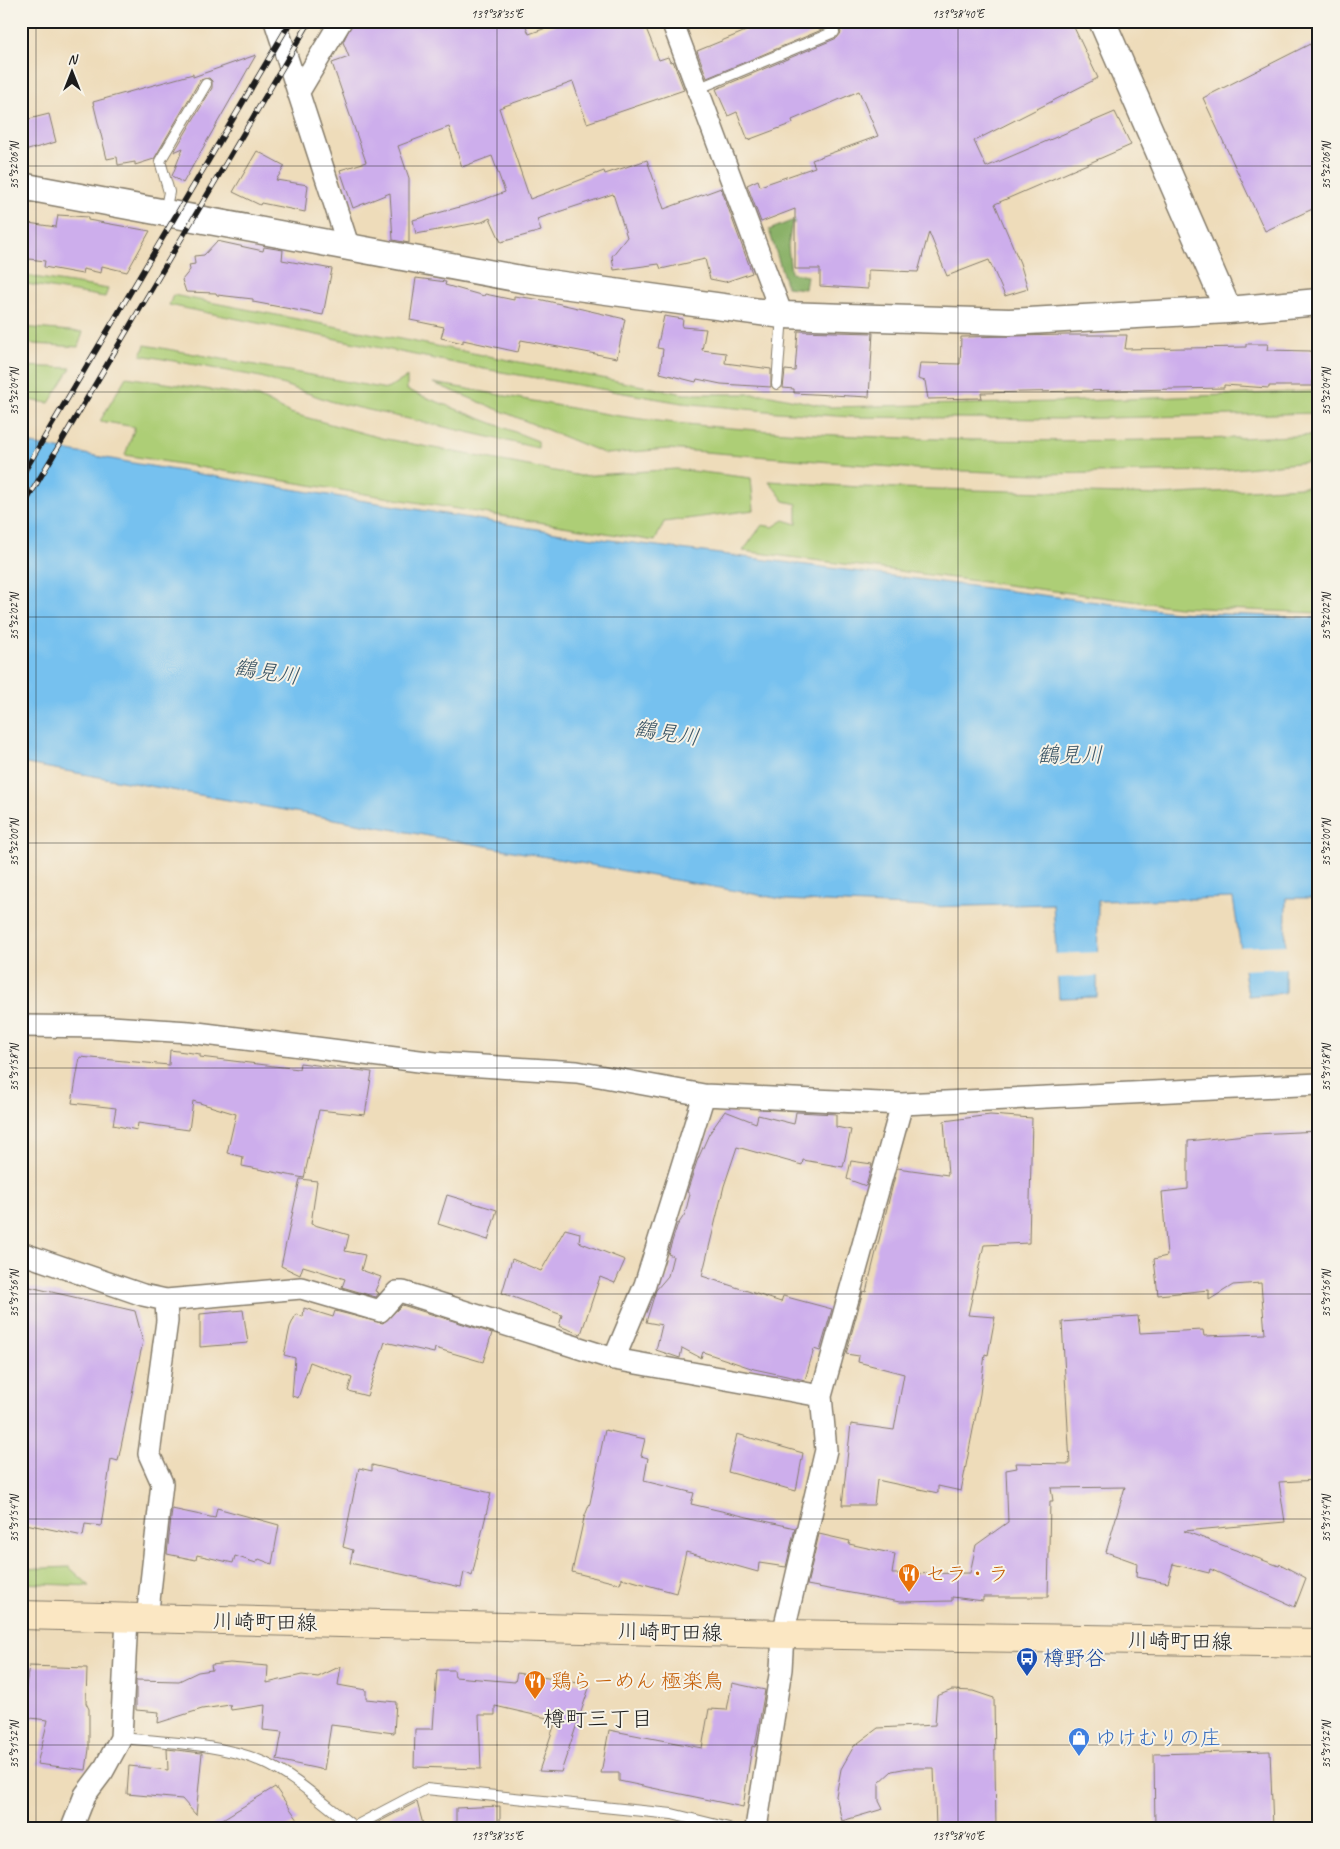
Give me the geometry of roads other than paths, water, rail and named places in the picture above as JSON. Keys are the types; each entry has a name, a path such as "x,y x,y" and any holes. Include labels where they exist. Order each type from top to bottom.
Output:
{"main road":[{"name":"川崎町田線","path":"21,1614 137,1619 783,1634 1319,1643"}],"street":[{"path":"275,21 349,248"},
{"path":"298,92 342,21"},
{"path":"672,21 782,315"},
{"path":"1102,21 1228,310"},
{"path":"21,186 526,280 782,315 1008,322 1228,310 1319,302"},
{"path":"21,1026 120,1027 189,1032 435,1063 577,1072 704,1095 902,1104 1319,1084"},
{"path":"614,1359 645,1284 704,1095"},
{"path":"756,1828 781,1669 783,1634 826,1450 821,1396 902,1104"},
{"path":"21,1253 143,1295 166,1300 300,1288 380,1311 397,1292 403,1292 614,1359 821,1396"},
{"path":"72,1828 85,1795 103,1771 121,1738 137,1619 162,1483 149,1454 168,1322 166,1300"}],"lane":[{"path":"697,89 834,32"},
{"path":"164,213 169,192 160,161 206,84"},
{"path":"777,384 782,315"},
{"path":"121,1738 189,1744 263,1762 289,1777 352,1827 426,1789 672,1814 729,1828"}],"water":[{"name":"鶴見川","path":"21,442 138,464 586,537 1175,612 1319,618 1319,898 1286,898 1285,993 1248,996 1233,898 1098,901 1097,997 1059,998 1053,904 926,907 787,900 21,763"}],"railway":[{"path":"21,477 291,21"},
{"path":"21,510 310,21"}],"place":[{"name":"セラ・ラ","path":"909,1593"},
{"name":"樽野谷","path":"1027,1677"},
{"name":"鶏らーめん 極楽鳥","path":"535,1700"},
{"name":"ゆけむりの庄","path":"1079,1757"}],"district":[{"name":"樽町三丁目","path":"598,1718"}]}
